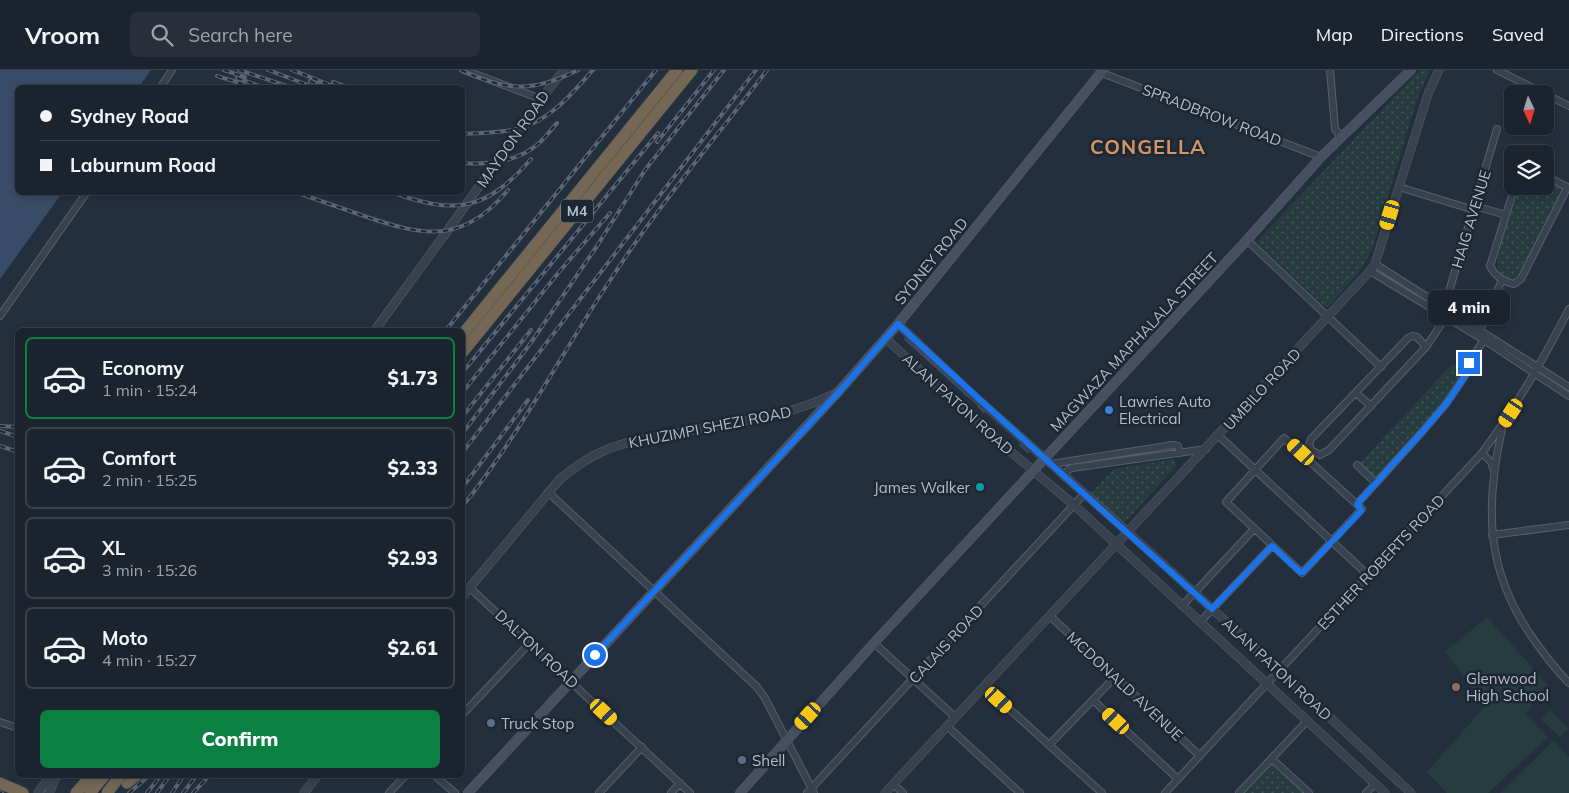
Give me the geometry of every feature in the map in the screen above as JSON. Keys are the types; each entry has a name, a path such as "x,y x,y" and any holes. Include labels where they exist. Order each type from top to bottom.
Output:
{"highway":[{"name":"M4","path":"465,331 677,70"},
{"name":"M4","path":"465,349 692,70"},
{"path":"76,793 89,778"},
{"path":"90,793 102,778"},
{"path":"107,793 124,779"},
{"path":"0,783 23,793"}],"main road":[{"name":"MAGWAZA MAPHALALA STREET","path":"740,793 874,643 1033,471 1048,461 1321,157 1411,70"},
{"name":"SYDNEY ROAD","path":"468,793 839,392 898,324 1102,71"}],"street":[{"path":"162,85 172,70"},
{"path":"464,70 540,99"},
{"name":"MAYDON ROAD","path":"376,328 558,74 564,70"},
{"path":"1331,70 1335,129 1341,137"},
{"name":"UMBILO ROAD","path":"885,793 1219,436 1373,268 1428,94 1439,70"},
{"path":"1497,70 1569,106"},
{"name":"SPRADBROW ROAD","path":"1102,71 1321,157"},
{"name":"HAIG AVENUE","path":"1356,393 1311,439 1310,447 1314,453 1325,454 1426,346 1440,328 1444,308 1497,130"},
{"path":"1512,195 1490,266 1502,280 1514,284 1518,282 1564,193 1566,186 1554,180"},
{"path":"1399,187 1506,215"},
{"path":"0,316 85,195"},
{"path":"1247,240 1381,367"},
{"path":"1373,268 1402,290 1443,316 1479,333"},
{"path":"1373,268 1406,284 1444,308 1537,371 1569,396"},
{"path":"1479,333 1502,280"},
{"path":"1402,290 1406,284"},
{"name":"ESTHER ROBERTS ROAD","path":"1165,793 1482,453 1502,426 1537,371 1569,309"},
{"name":"ALAN PATON ROAD","path":"898,324 974,396 1128,532 1411,793"},
{"path":"1370,406 1356,393 1410,337 1417,337 1426,346"},
{"name":"ALAN PATON ROAD","path":"885,338 1074,506 1385,793"},
{"path":"1357,504 1446,404 1467,373 1469,363 1486,338"},
{"path":"1537,371 1569,386"},
{"name":"KHUZIMPI SHEZI ROAD","path":"465,594 548,492 578,464 618,446 641,439 775,416 810,405 839,392"},
{"path":"963,408 974,396"},
{"path":"1502,426 1493,469 1490,499 1492,535 1497,562 1518,614 1530,635 1553,666 1569,682"},
{"path":"1219,436 1369,576"},
{"path":"1286,438 1357,504 1361,511 1302,572 1226,502 1283,439 1286,438"},
{"path":"1065,477 1068,470 1072,468 1175,445 1178,446 1180,453 1206,449"},
{"path":"1482,453 1491,462 1493,469"},
{"path":"1048,461 1117,458"},
{"path":"1357,465 1376,483"},
{"path":"548,492 757,686 765,698 811,792"},
{"name":"CALAIS ROAD","path":"811,792 1084,494"},
{"path":"1492,535 1569,525"},
{"path":"1182,606 1254,529"},
{"path":"1200,622 1272,546"},
{"name":"DALTON ROAD","path":"470,588 690,793"},
{"name":"MCDONALD AVENUE","path":"1050,616 1200,756"},
{"path":"465,712 530,643"},
{"path":"874,643 955,718"},
{"path":"1049,745 1115,677"},
{"path":"984,686 1102,793"},
{"path":"1093,700 1178,780"},
{"path":"1239,793 1307,721"},
{"path":"0,722 15,727"},
{"path":"947,726 1020,793"},
{"path":"599,793 642,747"},
{"path":"1272,759 1309,793"},
{"path":"40,790 49,778"},
{"path":"50,791 56,778"},
{"path":"304,793 316,778"},
{"path":"389,793 403,778"},
{"path":"437,778 454,793"},
{"path":"671,793 680,783"},
{"path":"893,784 903,793"},
{"path":"1366,793 1375,784"}],"green space":[{"path":"1420,70 1430,70 1417,99 1372,250 1359,272 1328,307 1325,307 1257,241"},
{"path":"1554,183 1560,186 1562,192 1521,274 1510,280 1501,276 1497,264 1499,250 1515,195 1554,195"},
{"path":"1452,364 1467,368 1445,402 1378,479 1360,463"},
{"path":"1174,459 1177,465 1123,524 1090,494 1114,469"},
{"path":"1487,617 1548,685 1525,714 1548,737 1488,793 1447,793 1427,772 1486,705 1445,652"},
{"path":"1550,710 1569,728 1560,737 1541,719"},
{"path":"1553,741 1569,757 1569,793 1500,793"},
{"path":"1271,763 1305,793 1243,793"}],"water":[{"path":"0,70 151,70 140,85 15,85 15,195 61,195 0,279"}],"waterway":[{"path":"905,339 969,397"},
{"path":"978,406 984,412"},
{"path":"1020,445 1028,452"}],"railway":[{"path":"224,70 245,77"},
{"path":"239,70 284,85"},
{"path":"268,70 308,85"},
{"path":"292,70 330,85"},
{"path":"461,70 492,82 520,86 547,83 578,70"},
{"path":"465,134 507,131 532,124 552,112 593,70"},
{"path":"448,328 656,70"},
{"path":"657,142 714,70"},
{"path":"465,430 530,344 597,246 645,170 724,70"},
{"path":"465,449 756,70"},
{"path":"465,503 521,423 629,252 667,199 767,70"},
{"path":"217,76 243,84"},
{"path":"237,78 257,85"},
{"path":"310,81 320,85"},
{"path":"333,82 342,85"},
{"path":"465,163 492,163 521,155 546,137 557,123"},
{"path":"465,369 658,133"},
{"path":"401,195 433,204 451,206 468,204 483,199 499,190 531,159"},
{"path":"304,195 386,223 425,231 442,231 459,227 475,220 508,190"},
{"path":"465,389 559,272 610,213"},
{"path":"465,413 531,330"},
{"path":"465,484 528,400"},
{"path":"0,426 15,427"},
{"path":"0,431 15,436"},
{"path":"0,446 15,451"},
{"path":"129,793 146,778"},
{"path":"147,793 159,778"},
{"path":"157,793 168,778"},
{"path":"172,793 182,778"},
{"path":"183,793 195,778"},
{"path":"193,793 207,778"}],"place":[{"name":"Lawries Auto Electrical","path":"1109,410"},
{"name":"James Walker","path":"980,487"},
{"name":"Glenwood High School","path":"1456,687"},
{"name":"Truck Stop","path":"491,723"},
{"name":"Shell","path":"742,760"}],"district":[{"name":"CONGELLA","path":"1148,146"}],"route":[{"path":"595,655 839,392 898,324 974,396 1212,609 1272,546 1300,572 1303,572 1361,511 1357,504 1446,404 1467,373 1469,363"}]}
